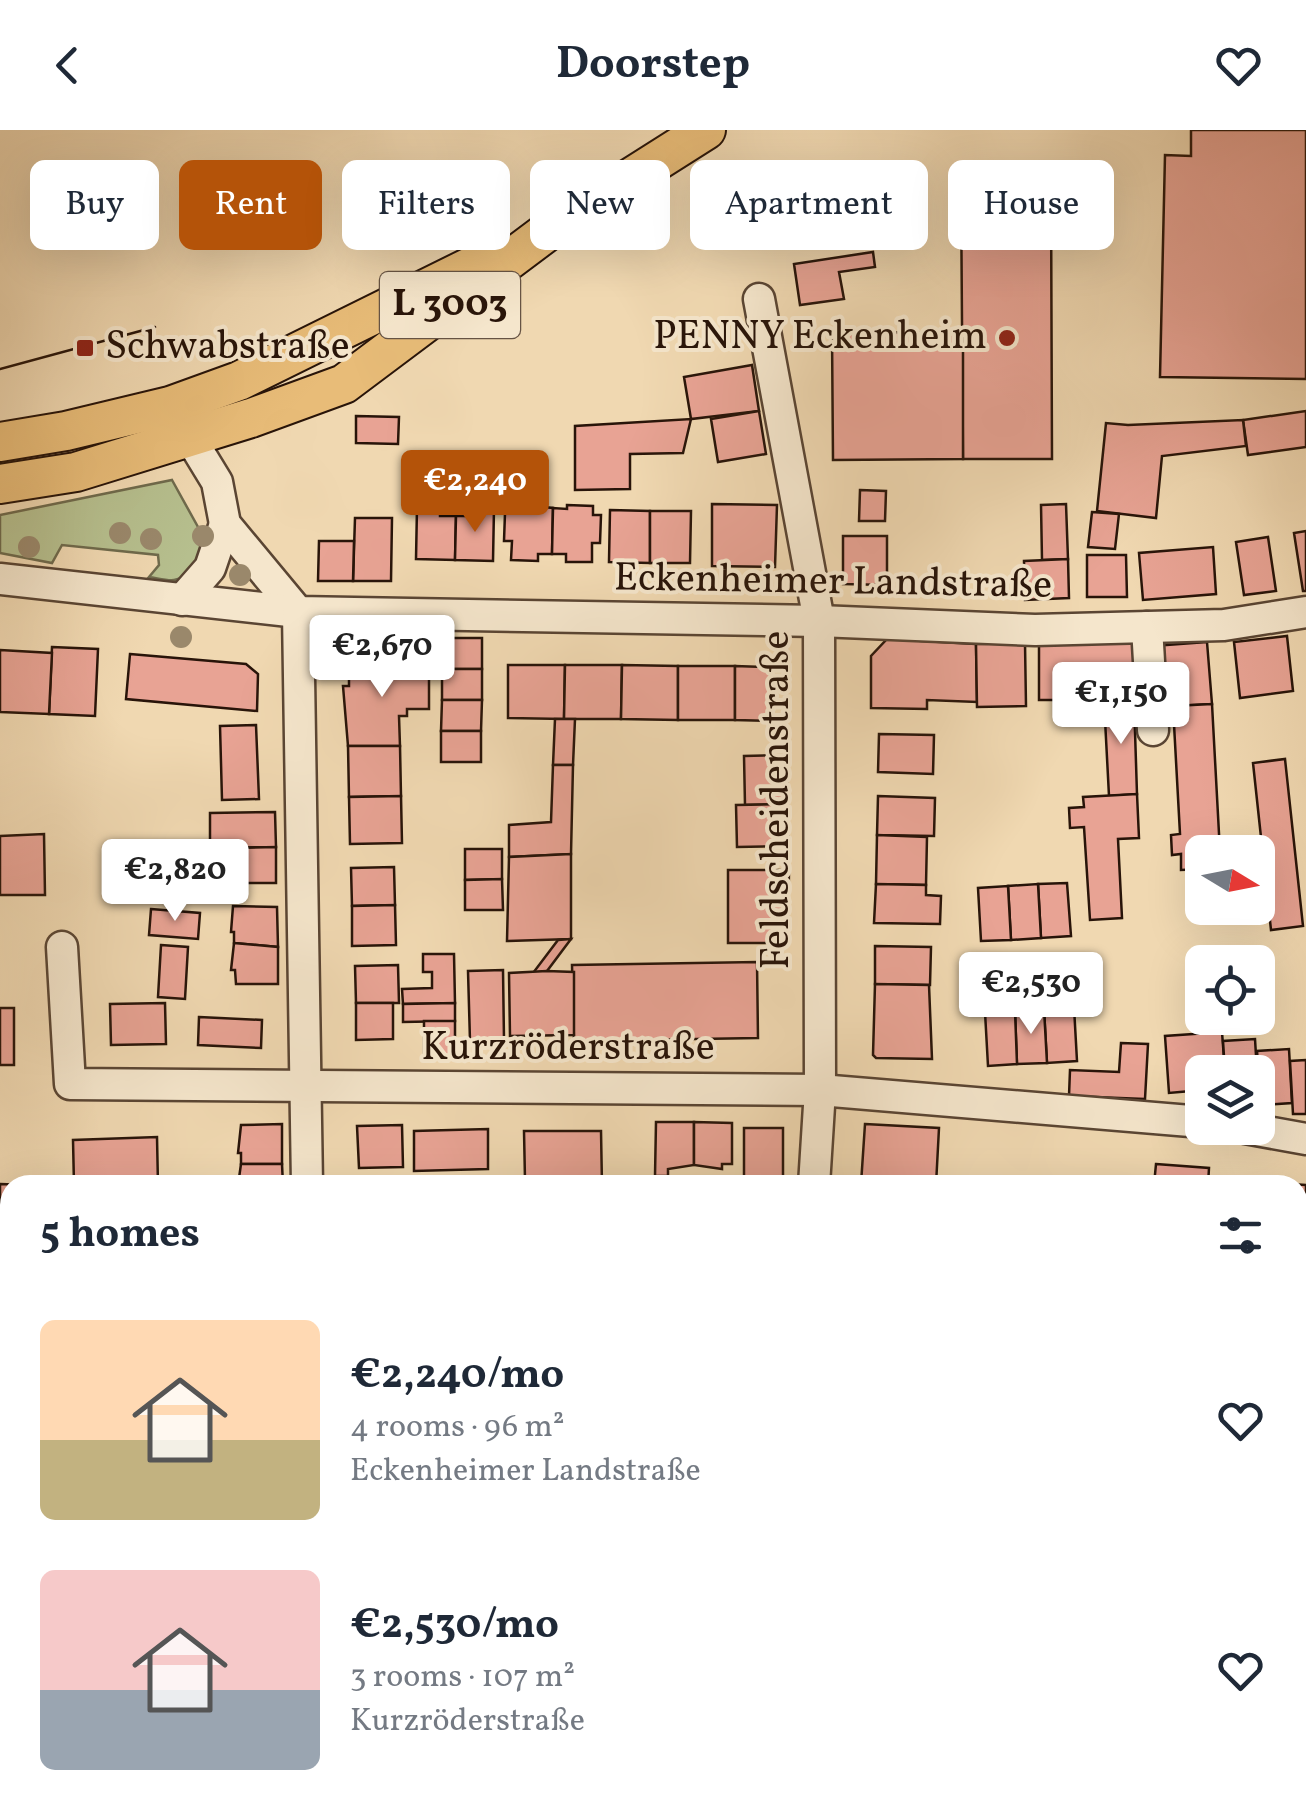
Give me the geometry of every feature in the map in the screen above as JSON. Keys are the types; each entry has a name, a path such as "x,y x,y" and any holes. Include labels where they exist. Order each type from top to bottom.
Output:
{"main road":[{"name":"L 3003","path":"0,484 76,472 180,421 239,382 556,225 706,130"},
{"name":"L 3003","path":"0,442 180,421"}],"street":[{"name":"Feldscheidenstraße","path":"759,299 819,621 820,1090 815,1175"},
{"path":"180,421 217,482 225,524 298,612 306,1175"},
{"path":"182,600 210,568 225,524"},
{"name":"Eckenheimer Landstraße","path":"0,579 298,612 819,621 1035,630 1224,625 1306,612"},
{"path":"1147,627 1153,730"},
{"name":"Kurzröderstraße","path":"62,947 70,1084 820,1090 1185,1121"},
{"path":"1275,1133 1306,1139"}],"green space":[{"path":"172,480 203,536 196,564 181,578 149,577 159,565 158,555 62,545 52,563 0,553 0,515"}],"building":[{"path":"1191,130 1306,130 1306,379 1160,377 1165,155 1191,156"},
{"path":"961,250 1051,250 1052,459 963,459"},
{"path":"873,252 875,267 839,272 844,299 800,305 794,264"},
{"path":"963,332 963,459 833,460 832,333"},
{"path":"752,365 759,411 691,419 684,377"},
{"path":"759,411 766,454 718,462 711,419"},
{"path":"1306,411 1306,447 1248,455 1243,420"},
{"path":"356,416 399,417 398,444 356,443"},
{"path":"691,419 683,453 630,454 630,489 575,490 575,426"},
{"path":"1243,420 1246,446 1162,456 1156,518 1097,511 1106,423"},
{"path":"860,490 886,491 885,521 859,521"},
{"path":"513,504 553,508 552,554 538,554 538,561 511,560 512,541 504,541 505,513 512,513"},
{"path":"712,504 777,505 775,567 712,566"},
{"path":"1066,504 1068,559 1042,560 1041,505"},
{"path":"567,505 593,506 593,515 601,515 600,543 592,543 592,562 566,562 566,554 552,554 553,508 567,509"},
{"path":"417,507 440,507 440,516 456,516 455,560 416,559"},
{"path":"468,507 494,508 493,561 455,560 456,516 468,516"},
{"path":"610,510 650,511 650,563 609,562"},
{"path":"650,511 691,511 690,563 650,563"},
{"path":"1092,512 1119,514 1115,549 1088,547"},
{"path":"355,518 392,518 391,581 353,581"},
{"path":"1306,531 1306,591 1303,591 1294,533"},
{"path":"843,536 887,536 887,585 843,584"},
{"path":"1268,537 1276,591 1244,595 1236,542"},
{"path":"319,541 354,541 353,581 318,581"},
{"path":"1213,547 1216,594 1143,600 1139,553"},
{"path":"1087,555 1126,555 1127,597 1087,597"},
{"path":"1068,559 1069,598 1025,600 1024,561"},
{"path":"1287,636 1293,691 1240,698 1234,642"},
{"path":"442,638 482,638 482,669 442,669"},
{"path":"887,639 976,644 977,702 927,700 927,709 871,708 871,656"},
{"path":"1207,642 1212,704 1157,707 1153,646"},
{"path":"1025,643 1026,706 977,707 976,644"},
{"path":"1039,643 1134,643 1134,700 1039,700"},
{"path":"52,647 98,649 95,716 49,714"},
{"path":"0,650 52,653 49,714 0,712"},
{"path":"130,654 246,664 258,674 257,711 126,699"},
{"path":"359,660 359,665 429,663 429,709 407,709 407,716 399,716 400,746 348,746 343,686 349,686 349,674 344,674 344,661"},
{"path":"508,665 565,665 564,719 508,718"},
{"path":"565,665 622,665 621,719 564,719"},
{"path":"622,665 678,666 678,720 621,719"},
{"path":"678,666 735,666 735,720 678,720"},
{"path":"735,666 766,667 772,673 771,721 735,720"},
{"path":"442,669 482,669 482,700 442,700"},
{"path":"442,700 482,700 481,731 441,731"},
{"path":"1104,700 1134,700 1137,794 1109,796"},
{"path":"1212,704 1219,835 1185,835 1185,870 1181,870 1181,854 1172,855 1171,835 1180,834 1173,706"},
{"path":"555,719 575,719 573,765 553,765"},
{"path":"256,725 259,799 222,800 220,726"},
{"path":"441,731 481,731 481,762 441,762"},
{"path":"879,734 934,735 933,774 878,772"},
{"path":"348,746 400,746 401,796 349,797"},
{"path":"787,755 788,804 745,805 744,756"},
{"path":"1285,759 1303,926 1271,930 1270,925 1275,925 1275,835 1261,835 1253,763"},
{"path":"553,765 573,765 571,854 509,857 509,825 551,822"},
{"path":"1137,794 1139,838 1118,839 1122,918 1090,920 1084,827 1070,828 1069,808 1084,807 1083,797"},
{"path":"401,796 402,843 350,844 349,797"},
{"path":"878,796 935,798 934,836 877,835"},
{"path":"788,804 789,846 737,847 736,805"},
{"path":"275,812 276,847 210,848 210,813"},
{"path":"44,834 45,895 0,895 0,836"},
{"path":"877,835 927,837 926,885 876,884"},
{"path":"276,847 276,883 237,883 237,848"},
{"path":"465,849 502,849 502,879 465,880"},
{"path":"571,854 571,939 507,941 509,857"},
{"path":"394,867 395,905 352,906 351,868"},
{"path":"728,870 789,870 788,943 728,943"},
{"path":"502,879 503,910 465,910 465,880"},
{"path":"1067,883 1071,936 1041,938 1038,884"},
{"path":"876,884 926,885 926,895 941,896 940,924 874,923"},
{"path":"1038,884 1041,938 1011,940 1008,886"},
{"path":"1008,886 1011,940 981,941 978,888"},
{"path":"395,905 396,945 352,946 352,906"},
{"path":"233,906 277,907 278,947 234,943"},
{"path":"151,909 200,913 198,939 149,935"},
{"path":"571,939 547,971 533,973 558,940"},
{"path":"234,943 278,947 278,984 236,984 235,970 231,970"},
{"path":"161,945 188,947 185,999 158,997"},
{"path":"875,946 931,947 930,985 875,984"},
{"path":"423,954 454,954 455,1003 403,1004 402,989 432,988 432,972 423,972"},
{"path":"757,962 758,1038 574,1041 572,965"},
{"path":"398,965 399,1003 356,1003 355,966"},
{"path":"503,970 504,1040 470,1041 468,971"},
{"path":"574,972 574,1035 510,1036 509,973"},
{"path":"875,984 929,985 932,1059 873,1055"},
{"path":"165,1003 166,1044 111,1045 110,1004"},
{"path":"356,1003 393,1003 393,1039 356,1040"},
{"path":"455,1003 455,1021 403,1022 403,1004"},
{"path":"1074,1007 1077,1061 1047,1063 1044,1009"},
{"path":"0,1008 14,1008 14,1065 0,1065"},
{"path":"1044,1009 1047,1063 1017,1064 1015,1011"},
{"path":"1015,1011 1017,1064 988,1066 985,1012"},
{"path":"199,1017 262,1020 261,1048 198,1045"},
{"path":"424,1021 455,1021 455,1055 424,1056"},
{"path":"1222,1035 1224,1055 1185,1055 1185,1092 1169,1093 1165,1036"},
{"path":"1255,1039 1256,1055 1224,1055 1223,1041"},
{"path":"1121,1043 1148,1044 1145,1099 1069,1096 1070,1070 1119,1072"},
{"path":"1289,1049 1292,1103 1275,1104 1275,1055 1257,1055 1257,1051"},
{"path":"1306,1060 1306,1114 1293,1114 1290,1061"},
{"path":"656,1122 694,1122 694,1165 668,1169 668,1175 655,1175"},
{"path":"694,1122 732,1123 732,1164 722,1164 722,1169 694,1165"},
{"path":"282,1124 282,1164 241,1164 241,1125"},
{"path":"865,1124 939,1128 937,1175 862,1175"},
{"path":"402,1125 403,1167 359,1168 357,1126"},
{"path":"744,1128 783,1128 783,1175 744,1175"},
{"path":"488,1129 488,1169 414,1171 414,1131"},
{"path":"524,1131 601,1131 602,1175 525,1175"},
{"path":"157,1137 158,1175 74,1175 73,1140"},
{"path":"241,1164 282,1164 283,1175 239,1175"},
{"path":"1156,1164 1209,1168 1209,1175 1155,1175"}],"tram line":[{"path":"0,369 155,327"}],"place":[{"name":"PENNY Eckenheim","path":"1007,338"},
{"name":"Schwabstraße","path":"85,348"}]}
